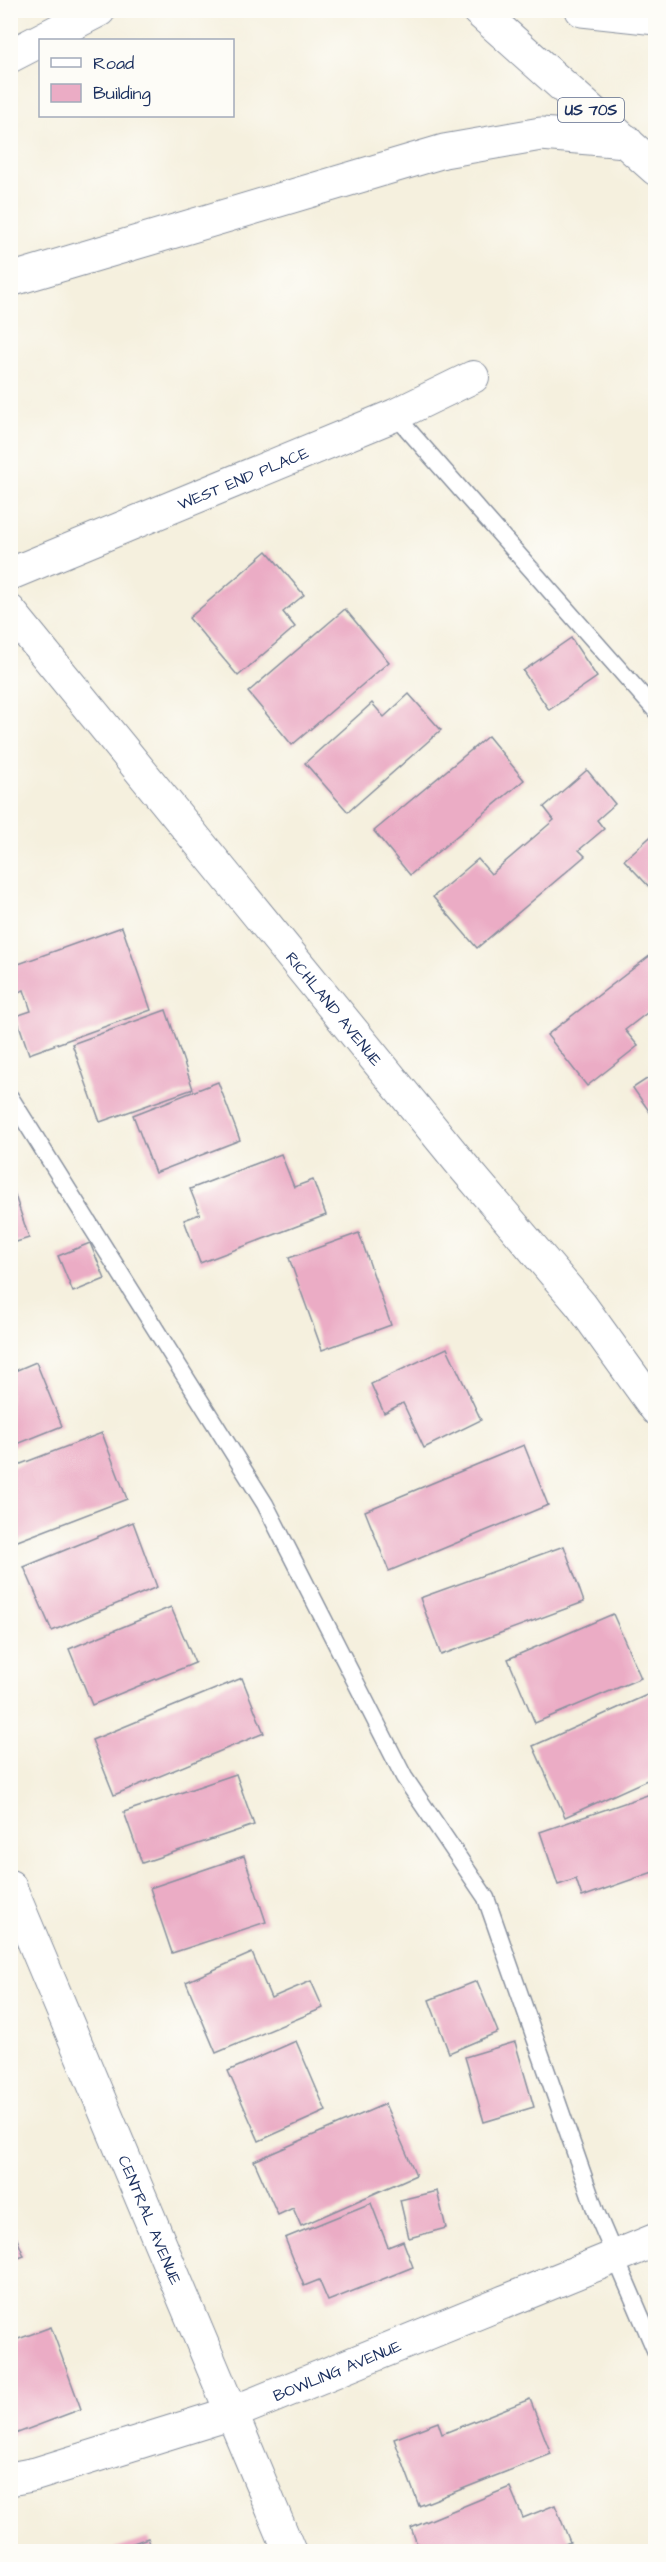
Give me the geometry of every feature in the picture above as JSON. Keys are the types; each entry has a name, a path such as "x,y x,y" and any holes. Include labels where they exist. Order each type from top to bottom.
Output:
{"main road":[{"path":"43,39 99,10"},
{"name":"US 70S","path":"478,10 656,169"},
{"path":"582,10 649,18"},
{"path":"10,56 39,41"},
{"path":"10,280 444,151 542,134 626,141"},
{"name":"BOWLING AVENUE","path":"10,2480 232,2414 656,2241"}],"street":[{"name":"WEST END PLACE","path":"10,574 395,415 473,377"},
{"name":"RICHLAND AVENUE","path":"10,611 462,1165 581,1305 656,1409"},
{"name":"CENTRAL AVENUE","path":"10,1886 290,2552"}],"lane":[{"path":"395,415 656,711"},
{"path":"10,1097 265,1504 404,1777 486,1898 596,2212 656,2352"}],"building":[{"path":"267,551 304,595 283,612 295,627 238,676 189,618"},
{"path":"345,609 389,662 292,745 248,692"},
{"path":"571,638 597,677 549,710 523,671"},
{"path":"409,694 441,730 348,812 305,763 372,703 384,717"},
{"path":"488,736 524,780 410,875 374,831"},
{"path":"587,770 615,804 597,820 604,829 579,850 585,856 477,948 433,897 478,859 491,874 554,820 544,807"},
{"path":"656,832 656,894 624,860"},
{"path":"122,927 151,1010 29,1054 16,1016 31,1011 24,990 10,995 10,967"},
{"path":"656,951 656,1006 625,1030 638,1046 587,1086 547,1035"},
{"path":"166,1010 193,1089 100,1122 72,1044"},
{"path":"656,1073 656,1121 633,1088"},
{"path":"218,1082 240,1140 155,1173 133,1115"},
{"path":"281,1154 294,1187 313,1180 326,1215 200,1263 184,1220 200,1214 190,1189"},
{"path":"10,1180 29,1238 10,1244"},
{"path":"359,1233 391,1325 322,1350 289,1258"},
{"path":"90,1243 105,1279 73,1292 58,1256"},
{"path":"447,1348 481,1420 424,1448 403,1403 384,1413 371,1384"},
{"path":"36,1362 62,1426 10,1447 10,1373"},
{"path":"102,1433 127,1499 15,1542 10,1531 10,1468"},
{"path":"524,1445 548,1505 389,1571 365,1511"},
{"path":"133,1522 157,1587 52,1631 24,1567"},
{"path":"564,1546 584,1602 441,1655 420,1598"},
{"path":"171,1607 195,1663 92,1705 69,1649"},
{"path":"613,1614 641,1678 535,1723 508,1659"},
{"path":"242,1678 264,1733 114,1795 92,1740"},
{"path":"656,1691 656,1776 565,1817 533,1746"},
{"path":"236,1774 254,1825 142,1863 124,1812"},
{"path":"656,1792 656,1871 582,1897 576,1879 558,1885 540,1832"},
{"path":"244,1856 266,1922 172,1953 150,1888"},
{"path":"252,1953 271,1998 311,1981 323,2008 216,2053 186,1982"},
{"path":"477,1981 498,2032 449,2053 429,2000"},
{"path":"296,2041 326,2111 259,2141 228,2071"},
{"path":"515,2042 534,2107 484,2122 465,2057"},
{"path":"385,2104 416,2175 301,2226 293,2208 278,2215 254,2161"},
{"path":"437,2191 446,2228 409,2238 400,2200"},
{"path":"371,2203 388,2247 403,2241 413,2267 328,2301 319,2280 304,2286 285,2238"},
{"path":"10,2222 24,2256 10,2261"},
{"path":"51,2327 81,2409 10,2436 10,2342"},
{"path":"530,2399 551,2454 419,2506 394,2439 438,2422 442,2434"},
{"path":"510,2487 523,2518 555,2505 570,2542 546,2552 420,2552 411,2528"},
{"path":"148,2538 153,2552 110,2552 110,2551"}]}
